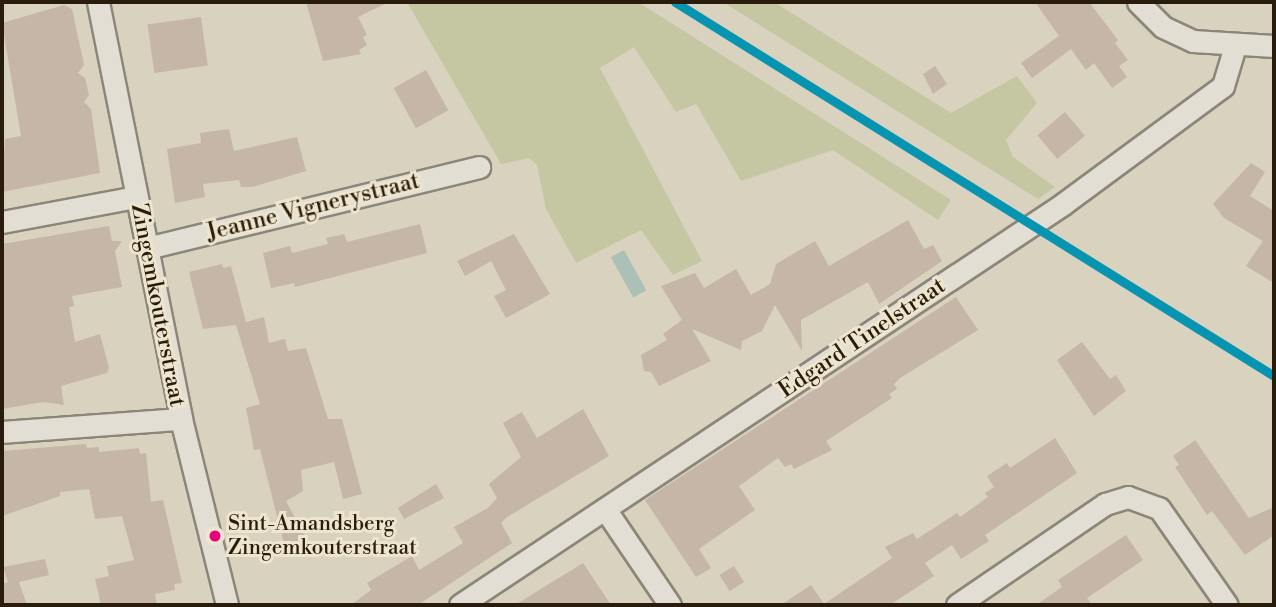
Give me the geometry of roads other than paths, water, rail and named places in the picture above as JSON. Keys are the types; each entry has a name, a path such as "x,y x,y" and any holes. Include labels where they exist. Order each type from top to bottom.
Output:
{"street":[{"name":"Zingemkouterstraat","path":"99,2 181,419 227,605"},
{"path":"1138,2 1163,27 1194,41 1235,46 1274,46"},
{"name":"Edgard Tinelstraat","path":"460,605 1063,204 1223,86 1235,46"},
{"name":"Jeanne Vignerystraat","path":"147,248 479,167"},
{"path":"2,222 136,197"},
{"path":"2,432 181,419"},
{"path":"957,605 1105,504 1128,497 1159,508 1227,605"},
{"path":"605,509 670,605"}],"place":[{"name":"Sint-Amandsberg Zingemkouterstraat","path":"215,536"}]}
